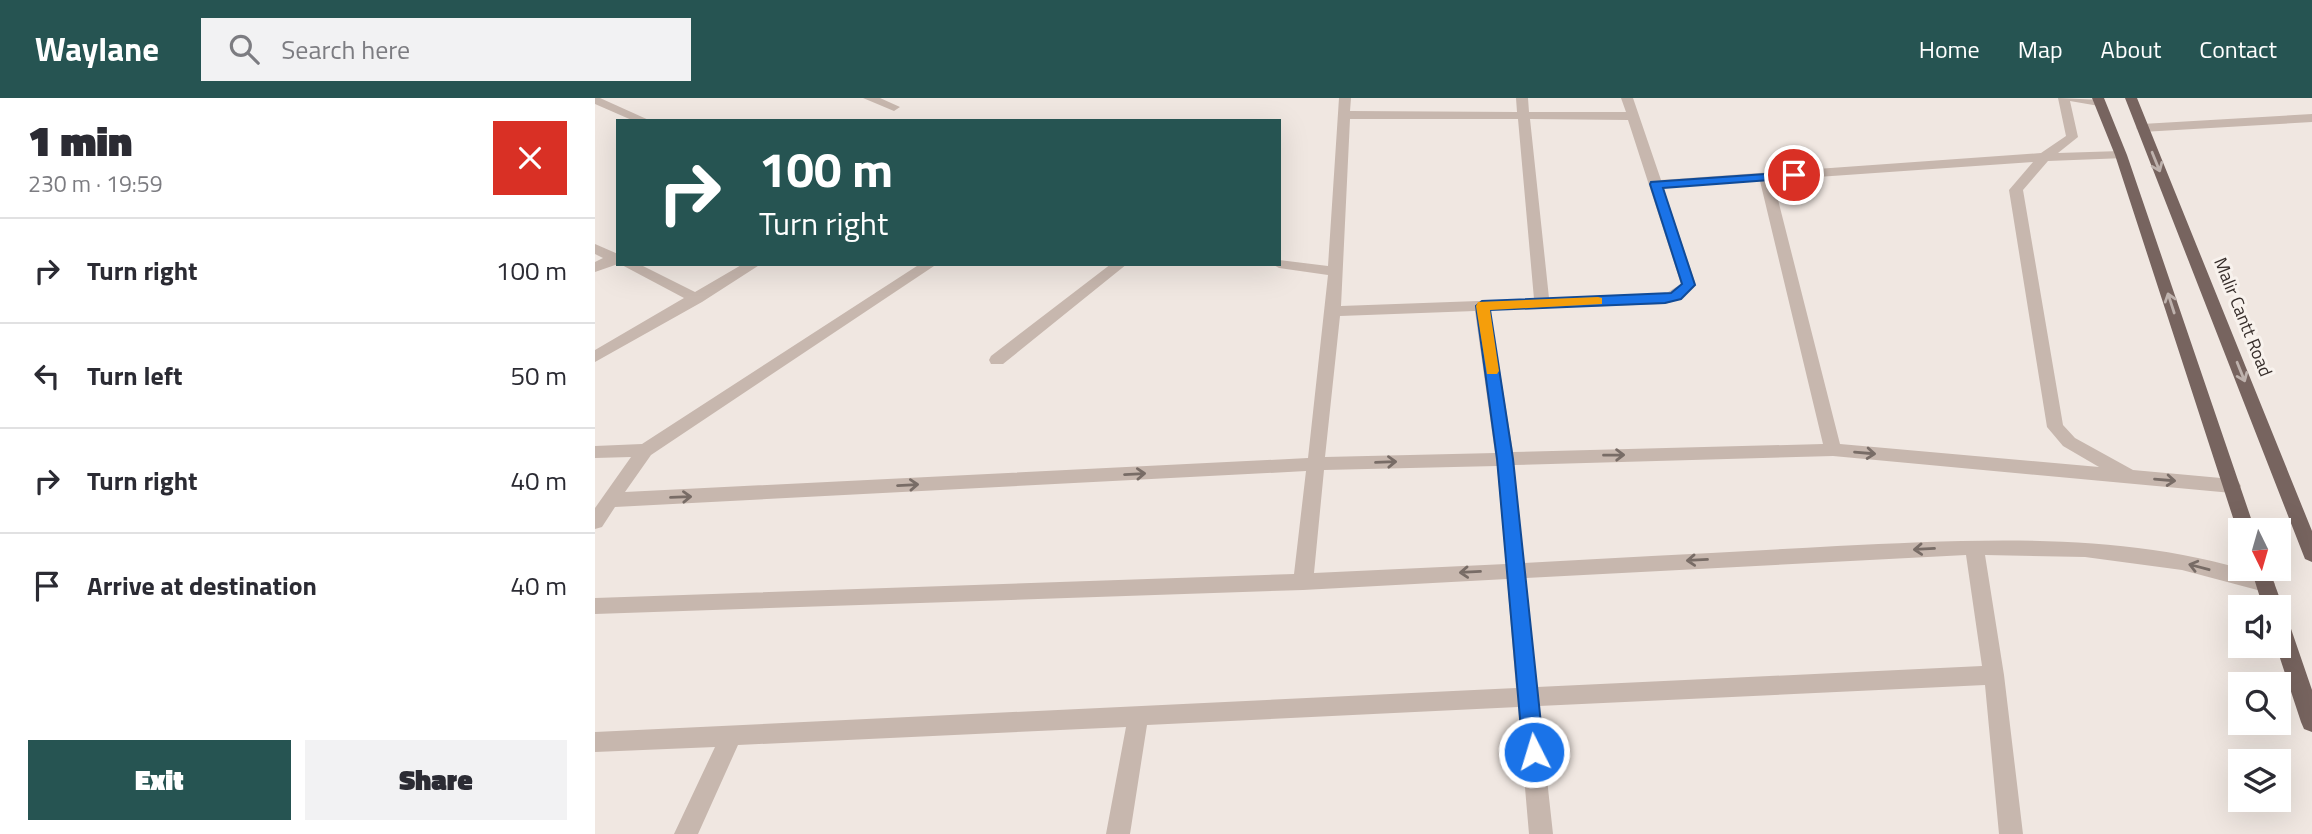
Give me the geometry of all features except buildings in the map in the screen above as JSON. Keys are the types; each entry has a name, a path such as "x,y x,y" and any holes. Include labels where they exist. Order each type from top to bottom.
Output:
{"main road":[{"name":"Malir Cantt Road","path":"2131,98 2312,554"},
{"path":"2099,100 2122,155 2242,518"},
{"path":"2291,658 2312,722"}],"street":[{"path":"869,98 897,103 889,119"},
{"path":"1303,582 1333,311 1345,98"},
{"path":"1522,98 1542,303"},
{"path":"1333,311 1665,299 1685,290 1689,285 1627,98"},
{"path":"2064,98 2072,137 2044,157 2016,190 2056,427 2069,442 2130,477"},
{"path":"2074,98 2099,100"},
{"path":"595,100 640,119"},
{"path":"1345,115 1633,116"},
{"path":"2142,128 2312,118"},
{"path":"1656,184 2044,157 2122,155"},
{"path":"1766,177 1833,450"},
{"path":"595,248 616,259"},
{"path":"595,268 616,262"},
{"path":"1281,264 1336,272"},
{"path":"629,266 697,299"},
{"path":"595,357 751,266"},
{"path":"595,522 613,500 645,450 927,266"},
{"path":"997,360 1118,266"},
{"path":"1482,306 1505,459 1541,834"},
{"path":"595,452 645,450"},
{"path":"613,500 1318,464 1833,450 2232,486"},
{"path":"1974,547 1994,675 2011,834"},
{"path":"595,607 1303,582 1974,547 2098,551 2228,571"},
{"path":"595,741 1994,675"},
{"path":"1118,834 1138,716"},
{"path":"686,834 731,736"}],"slow traffic":[{"path":"1492,371 1482,306 1598,301"}],"route":[{"path":"1534,752 1505,459 1482,306 1665,299 1676,296 1689,285 1656,184 1794,175"}]}
